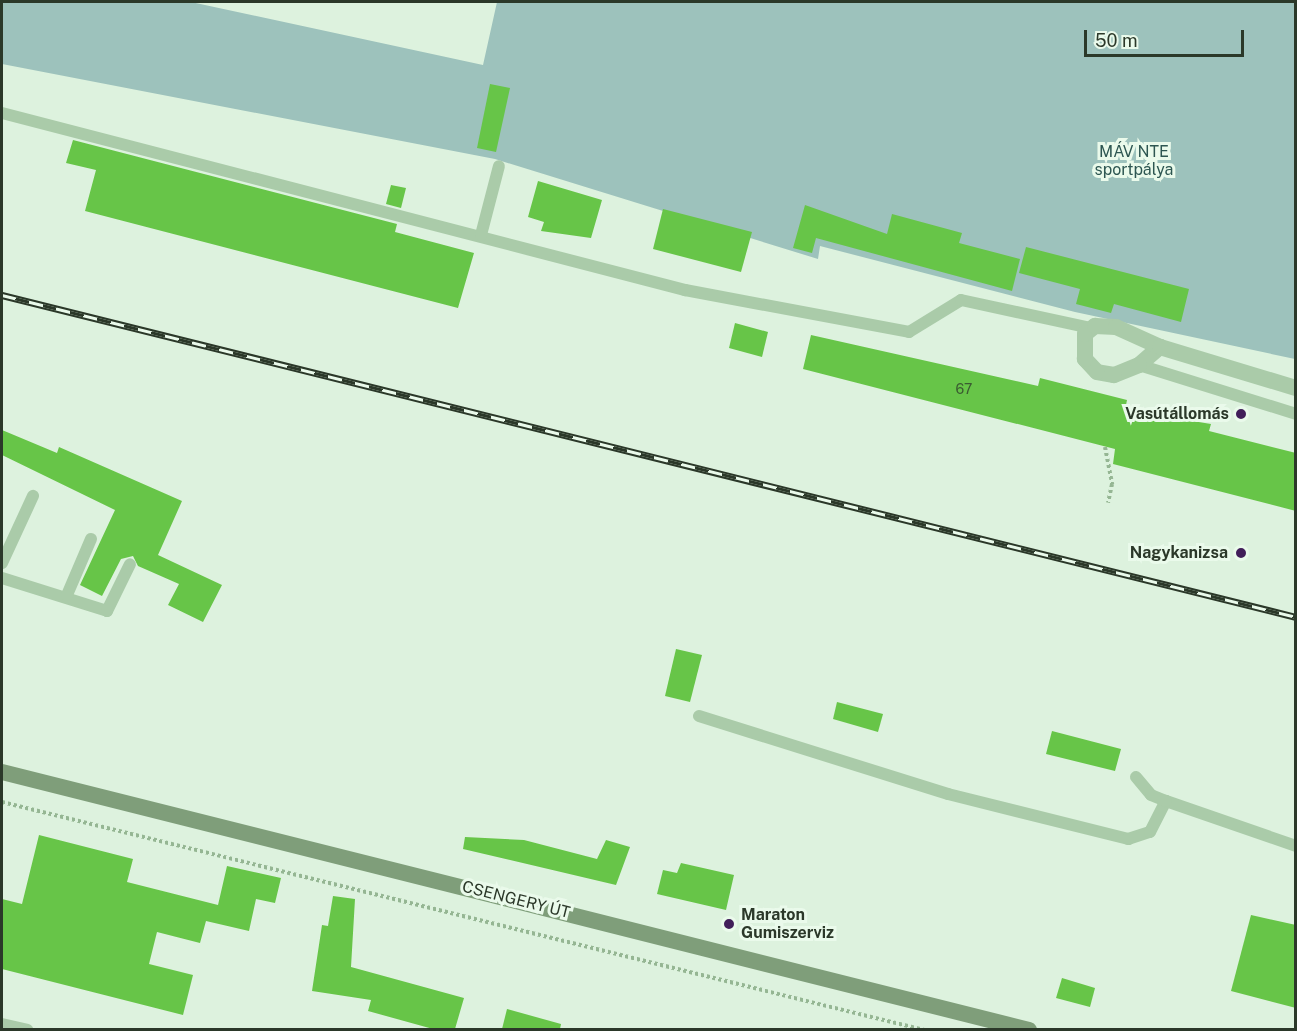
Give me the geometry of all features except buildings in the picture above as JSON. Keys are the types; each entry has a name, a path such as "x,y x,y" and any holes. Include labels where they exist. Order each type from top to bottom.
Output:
{"main road":[{"name":"CSENGERY ÚT","path":"2,772 992,1025 1029,1029"}],"street":[{"path":"1160,347 1139,365 1114,375 1097,372 1082,346 1090,328 1116,327 1160,347 1296,388"}],"lane":[{"path":"2,113 481,235 685,290 909,332 961,300 1090,328"},
{"path":"481,235 499,166"},
{"path":"1139,365 1296,414"},
{"path":"2,563 33,496"},
{"path":"67,595 91,539"},
{"path":"2,578 67,595 107,611 130,564"},
{"path":"699,716 948,794 1128,839 1150,832 1166,801"},
{"path":"1136,777 1151,795 1296,846"},
{"path":"2,1024 27,1029"}],"path":[{"path":"1105,447 1112,484 1107,503"},
{"path":"2,802 924,1029"}],"green space":[{"name":"MÁV NTE sportpálya","path":"2,2 191,2 483,65 497,2 1295,2 1295,359 1075,312 820,246 818,259 495,159 2,64"}],"railway":[{"path":"2,295 1296,617"}],"place":[{"name":"Vasútállomás","path":"1241,414"},
{"name":"Nagykanizsa","path":"1241,553"},
{"name":"Maraton Gumiszerviz","path":"729,924"}]}
